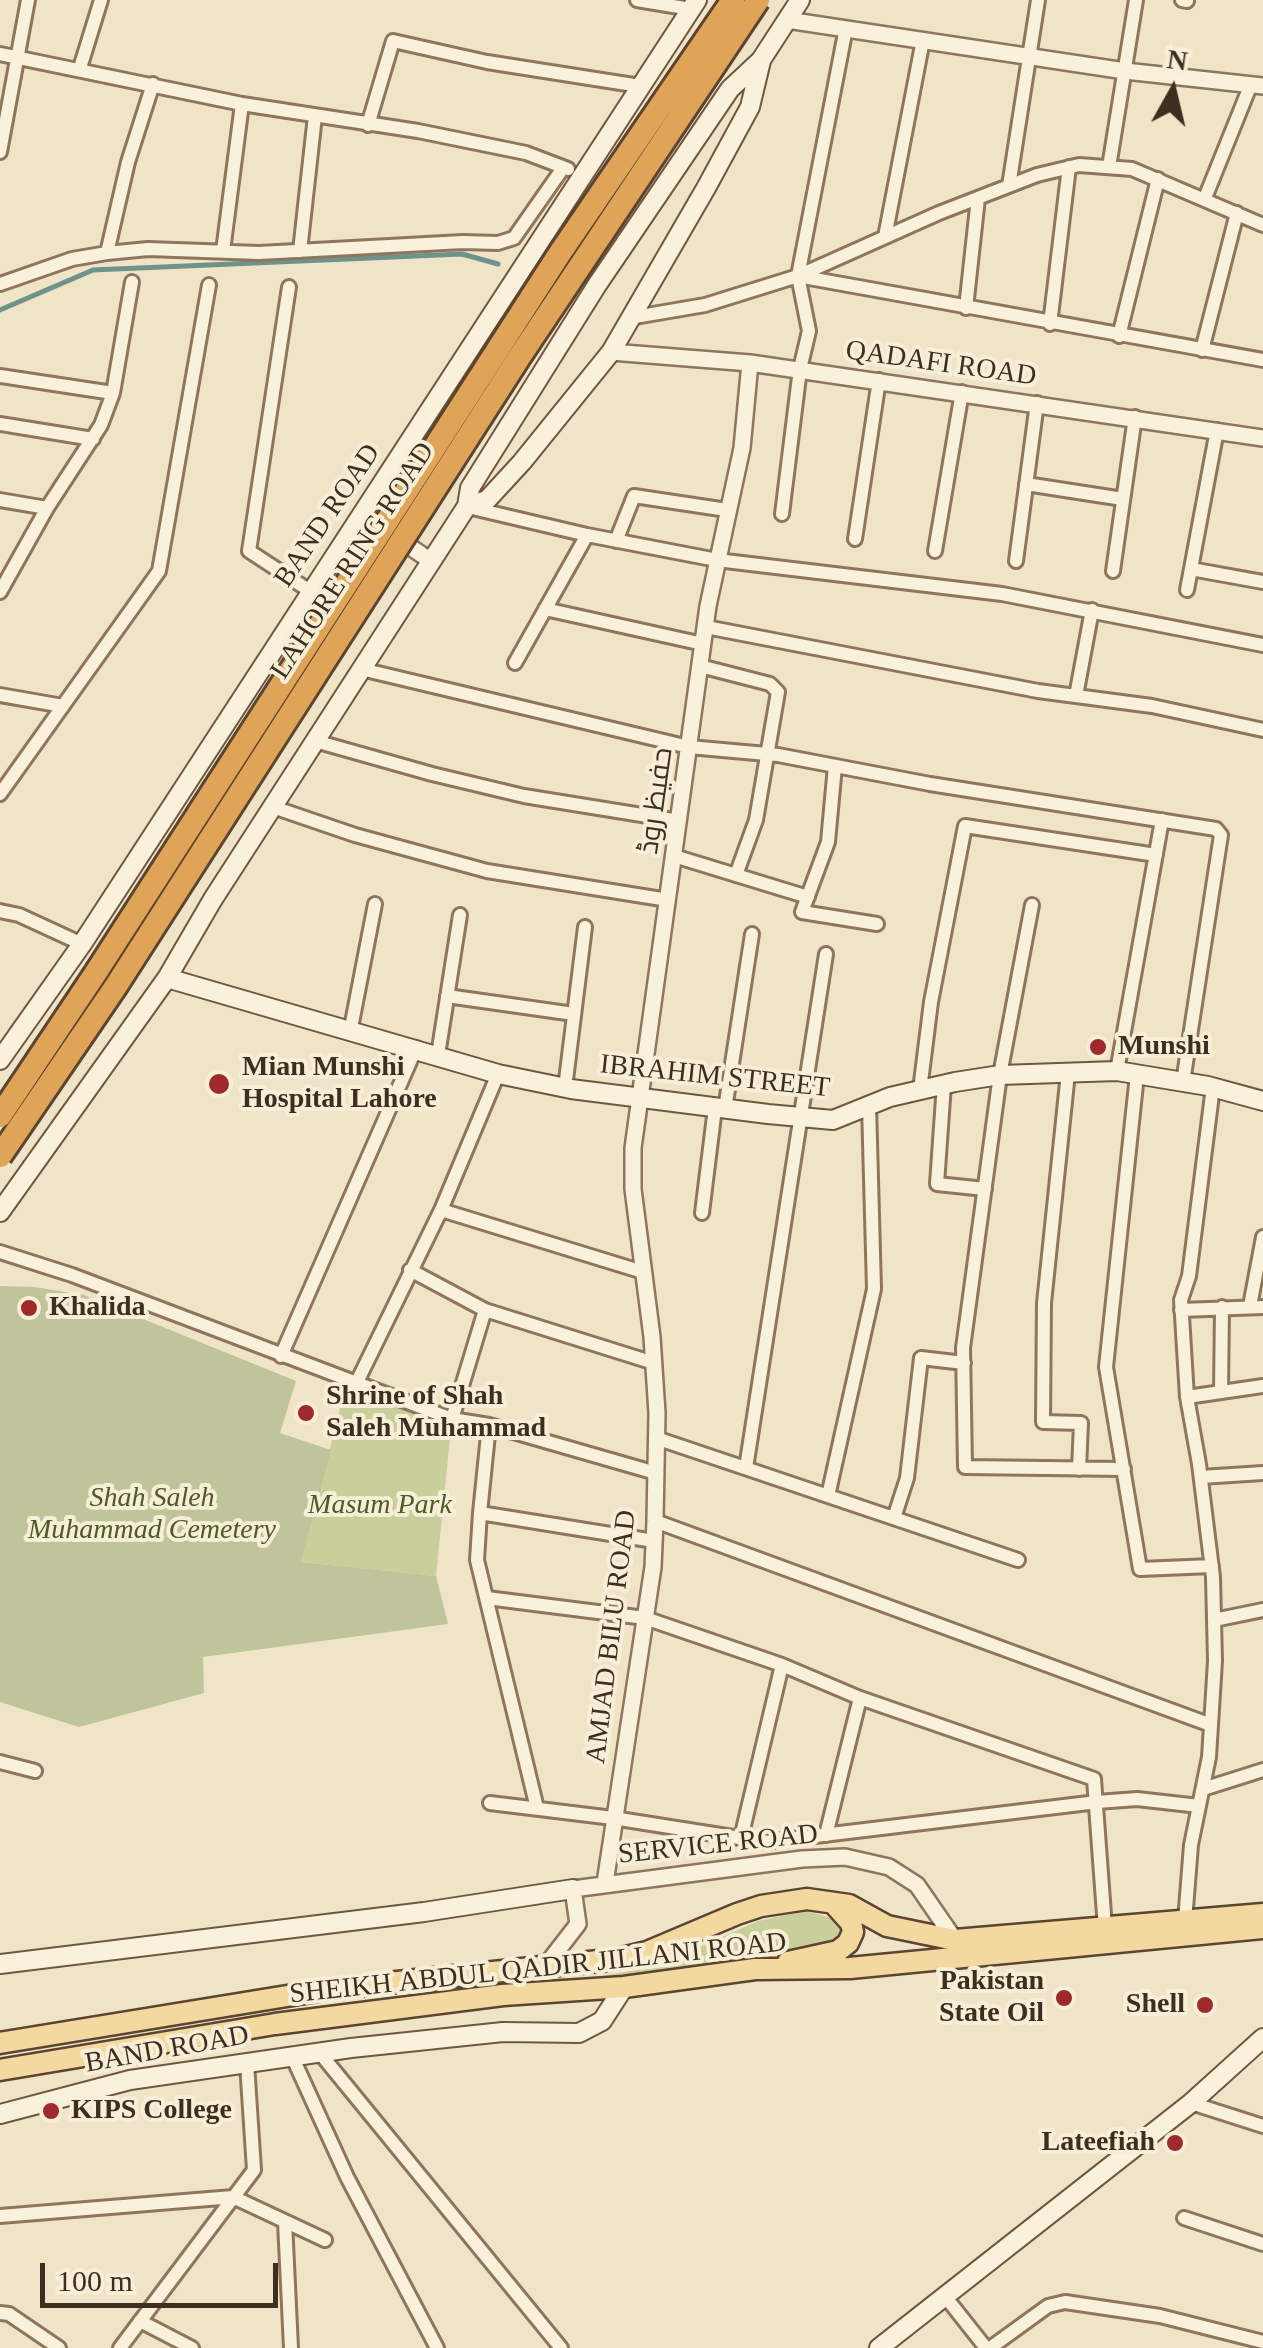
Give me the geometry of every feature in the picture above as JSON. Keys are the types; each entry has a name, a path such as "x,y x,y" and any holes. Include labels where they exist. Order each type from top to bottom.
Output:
{"highway":[{"name":"LAHORE RING ROAD","path":"0,1116 540,284 733,0"},
{"name":"LAHORE RING ROAD","path":"0,1156 116,986 509,373 758,0"}],"main road":[{"path":"0,1212 167,978 272,807 467,506 470,488 598,285 730,88 761,60 800,0"},
{"name":"BAND ROAD","path":"0,1060 82,944 694,4"},
{"path":"467,506 486,500 522,462 611,352 750,106 761,60"},
{"name":"IBRAHIM STREET","path":"167,978 498,1074 638,1099 833,1120 920,1090 1000,1074 1117,1072 1213,1087 1263,1101"},
{"path":"0,1964 424,1912 573,1889"},
{"name":"SHEIKH ABDUL QADIR JILLANI ROAD","path":"0,2043 330,1989 618,1959 647,1952 761,1906 807,1900 849,1905 898,1929 955,1940 1263,1914"},
{"path":"755,1969 838,1951 848,1943 852,1932 848,1917 832,1902"},
{"name":"SHEIKH ABDUL QADIR JILLANI ROAD","path":"0,2070 275,2024 503,1996 624,1987 755,1969 850,1968 1263,1928"},
{"name":"BAND ROAD","path":"0,2114 130,2080 319,2052 503,2032 579,2033 602,2021 624,1987"},
{"path":"880,2348 1192,2102 1263,2038"}],"street":[{"path":"0,152 28,0"},
{"path":"80,68 100,0"},
{"path":"636,0 694,4"},
{"path":"1010,186 1038,0"},
{"path":"1110,168 1136,0"},
{"path":"787,20 1126,71 1257,85 1206,198"},
{"path":"782,514 800,369 809,331 798,276 846,28"},
{"path":"885,238 923,40"},
{"path":"368,125 393,41 487,62 640,86"},
{"path":"0,54 242,104 418,131 526,153 585,174"},
{"path":"107,253 153,84"},
{"path":"222,251 242,104"},
{"path":"300,252 314,116"},
{"path":"0,284 72,259 107,253 300,252 355,246 498,243 514,238 564,168"},
{"path":"629,318 705,305 798,276 978,198 1068,168 1132,169 1263,225"},
{"path":"1050,324 1068,168"},
{"path":"1119,336 1158,179"},
{"path":"966,308 978,198"},
{"path":"1202,350 1236,212"},
{"path":"798,276 1263,360"},
{"path":"2,584 93,439 114,393 132,282"},
{"path":"0,794 159,571 209,286"},
{"path":"289,287 249,552 310,592"},
{"name":"QADAFI ROAD","path":"611,352 750,362 1263,438"},
{"name":"حفیظ روڈ","path":"638,1099 700,666 742,448 750,362"},
{"path":"0,376 114,393"},
{"path":"855,539 879,380"},
{"path":"935,551 962,392"},
{"path":"1016,560 1037,403"},
{"path":"1113,571 1135,418"},
{"path":"0,424 93,439"},
{"path":"1187,590 1217,430"},
{"path":"1026,484 1124,498"},
{"path":"616,540 634,496 727,510"},
{"path":"0,500 48,508"},
{"path":"467,506 587,535 718,560 1002,594 1263,645"},
{"path":"363,515 432,561"},
{"path":"515,663 587,535"},
{"path":"1192,569 1263,582"},
{"path":"545,609 1152,706 1263,730"},
{"path":"1076,696 1092,610"},
{"path":"700,666 776,687 756,820 736,875"},
{"path":"361,668 689,747 768,754 1216,830 1221,834 1182,1082"},
{"path":"0,695 63,706"},
{"path":"315,741 524,796 679,821"},
{"path":"836,766 828,842 803,908 805,912 878,924"},
{"path":"272,807 355,835 487,871 668,900"},
{"path":"1117,1072 1162,820"},
{"path":"920,1090 931,1002 965,826 1156,855"},
{"path":"674,856 808,898"},
{"path":"350,1034 375,904"},
{"path":"1032,905 1000,1074 964,1363 965,1467 1124,1470"},
{"path":"0,912 19,916 82,944"},
{"path":"438,1055 460,915"},
{"path":"565,1088 585,927"},
{"path":"702,1213 752,934"},
{"path":"746,1468 826,954"},
{"path":"447,996 574,1014"},
{"path":"281,1356 416,1048"},
{"path":"1068,1073 1044,1303 1043,1422 1081,1423 1079,1469"},
{"path":"358,1382 442,1210 498,1074"},
{"path":"1137,1075 1106,1367 1140,1569 1212,1566"},
{"path":"944,1084 937,1184 985,1189"},
{"path":"1185,1921 1186,1887 1211,1725 1214,1620 1201,1477 1186,1397 1180,1300 1189,1276 1213,1087"},
{"name":"AMJAD BILU ROAD","path":"605,1883 645,1618 655,1521 654,1362 633,1188 632,1148 638,1099"},
{"path":"828,1496 874,1289 869,1106"},
{"path":"442,1210 644,1272"},
{"path":"1181,1310 1256,1307 1263,1237"},
{"path":"0,1252 72,1275 452,1418 489,1425 656,1474"},
{"path":"410,1270 485,1310 654,1362"},
{"path":"1222,1308 1222,1392"},
{"path":"452,1418 485,1310"},
{"path":"894,1518 907,1478 921,1358 964,1363"},
{"path":"1186,1397 1263,1386"},
{"path":"489,1425 477,1560 538,1808"},
{"path":"656,1438 1018,1560"},
{"path":"1201,1477 1263,1473"},
{"path":"480,1513 654,1541"},
{"path":"655,1521 1211,1725"},
{"path":"487,1598 645,1618 1094,1780 1105,1928"},
{"path":"1214,1620 1263,1610"},
{"path":"741,1838 782,1665"},
{"path":"826,1835 860,1698"},
{"path":"0,1762 36,1770"},
{"path":"1203,1789 1263,1770"},
{"path":"490,1803 765,1842 1097,1802 1137,1799 1199,1806"},
{"name":"SERVICE ROAD","path":"573,1889 754,1864 845,1857 889,1867 916,1885 955,1940"},
{"path":"547,1964 578,1924 573,1889"},
{"path":"319,2052 561,2348"},
{"path":"292,2056 347,2177 437,2348"},
{"path":"120,2348 254,2170 248,2063"},
{"path":"1192,2102 1263,2126"},
{"path":"0,2216 232,2197 325,2240"},
{"path":"1184,2218 1263,2244"},
{"path":"285,2222 291,2348"},
{"path":"944,2294 988,2348 1048,2306 1064,2302 1160,2316 1263,2342"},
{"path":"0,2313 9,2314 59,2348"},
{"path":"140,2321 192,2348"}],"green space":[{"name":"Shah Saleh Muhammad Cemetery","path":"0,1286 84,1295 296,1381 280,1433 331,1450 301,1562 436,1576 448,1624 203,1657 204,1693 79,1727 0,1702"},
{"name":"Masum Park","path":"347,1381 452,1419 436,1576 301,1562"},
{"path":"805,1911 836,1919 843,1930 839,1941 754,1959 591,1978 657,1966 758,1921"}],"waterway":[{"path":"0,310 93,270 462,254 498,264"}],"place":[{"name":"Munshi","path":"1098,1047"},
{"name":"Mian Munshi Hospital Lahore","path":"219,1084"},
{"name":"Khalida","path":"29,1308"},
{"name":"Shrine of Shah Saleh Muhammad","path":"306,1413"},
{"name":"Pakistan State Oil","path":"1064,1998"},
{"name":"Shell","path":"1205,2005"},
{"name":"KIPS College","path":"51,2111"},
{"name":"Lateefiah","path":"1175,2143"}]}
